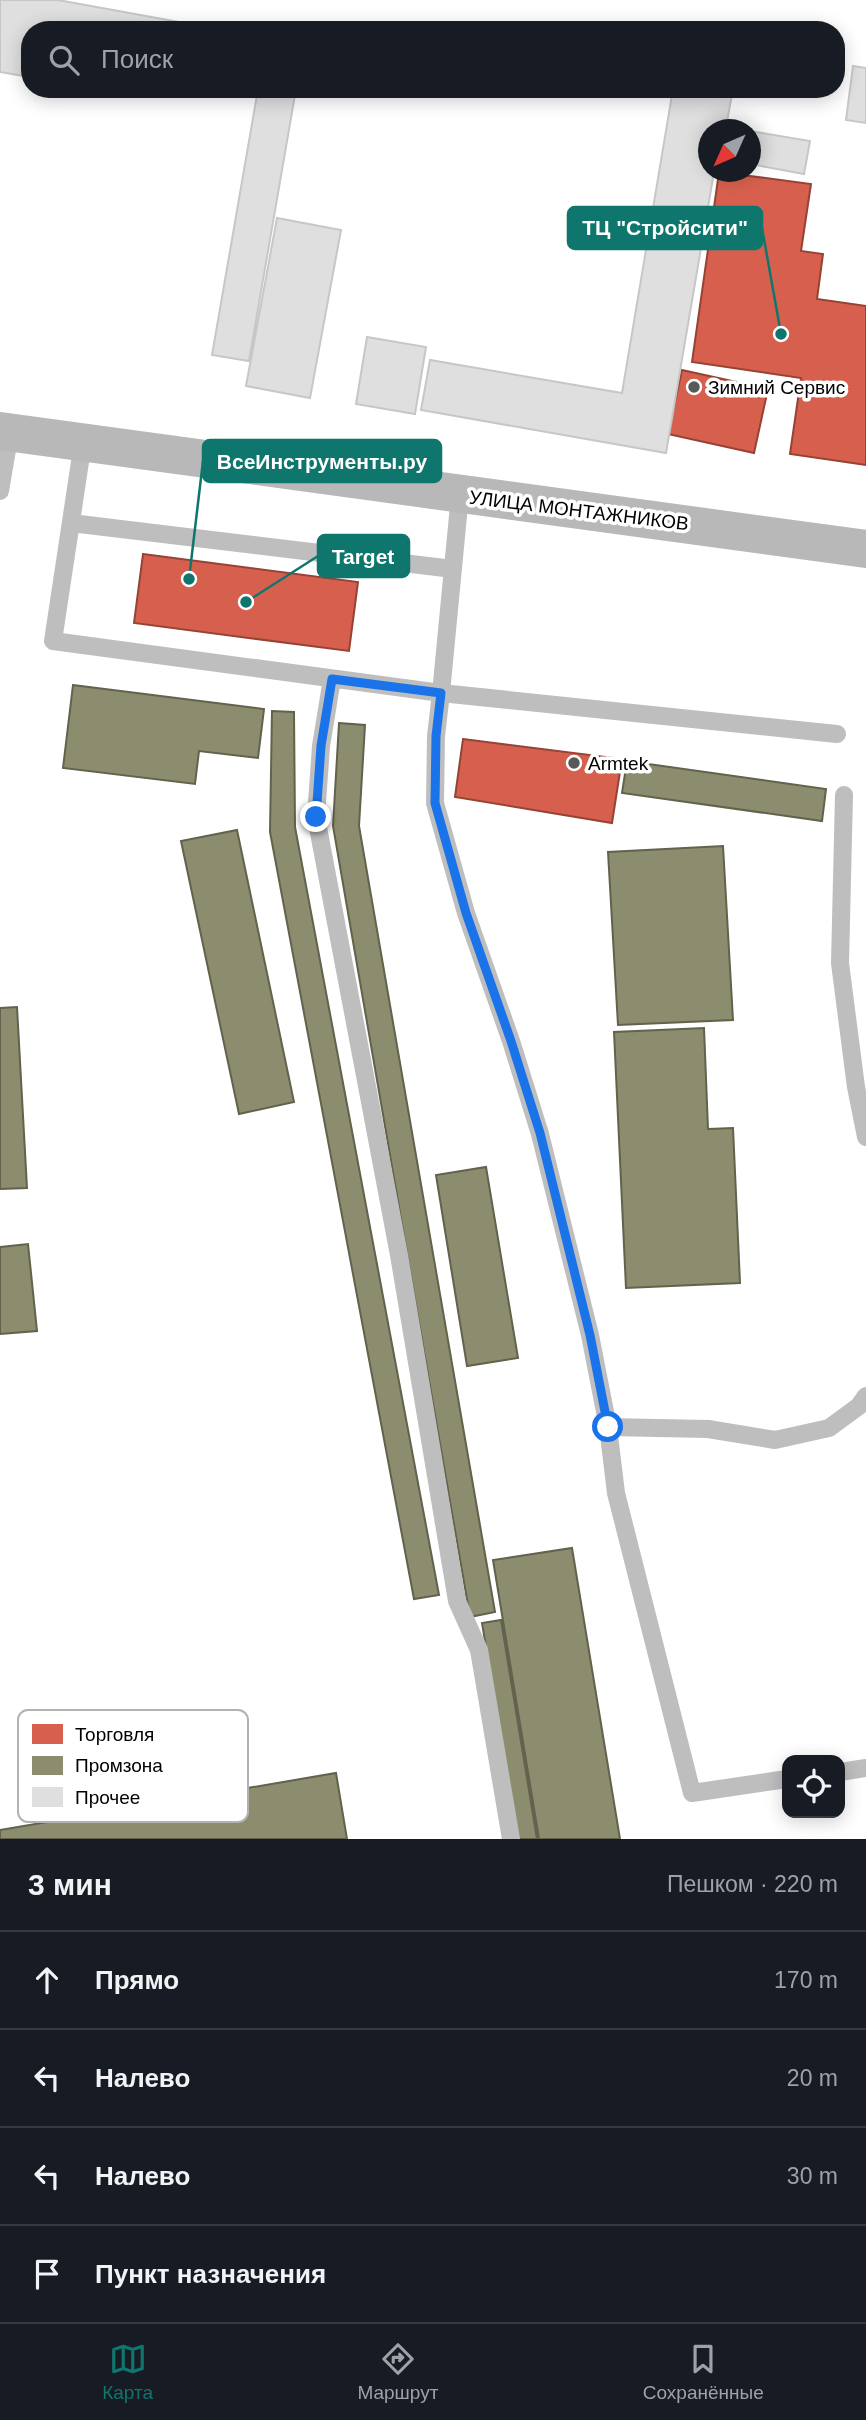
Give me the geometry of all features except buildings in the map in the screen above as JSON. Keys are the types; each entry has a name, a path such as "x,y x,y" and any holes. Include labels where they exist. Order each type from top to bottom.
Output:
{"main road":[{"name":"УЛИЦА МОНТАЖНИКОВ","path":"5,432 866,548"}],"lane":[{"path":"0,491 5,432"},
{"path":"83,442 52,641 441,693 837,734"},
{"path":"460,495 436,736 435,803 466,913 540,1133 590,1335 608,1427 616,1493 692,1793 782,1780"},
{"path":"71,523 453,569"},
{"path":"332,679 321,746 316,817 399,1255 457,1601 479,1650 511,1839"},
{"path":"844,794 840,963 856,1087 866,1137"},
{"path":"608,1427 708,1429 775,1440 829,1427 859,1406 866,1396"},
{"path":"845,1771 866,1768"}],"place":[{"name":"ТЦ \"Стройсити\"","path":"781,334"},
{"name":"Зимний Сервис","path":"694,387"},
{"name":"ВсеИнструменты.ру","path":"189,579"},
{"name":"Target","path":"246,602"},
{"name":"Armtek","path":"574,763"}],"route":[{"path":"316,817 321,746 332,679 441,693 436,736 435,803 466,913 540,1133 590,1335 608,1427"}]}
